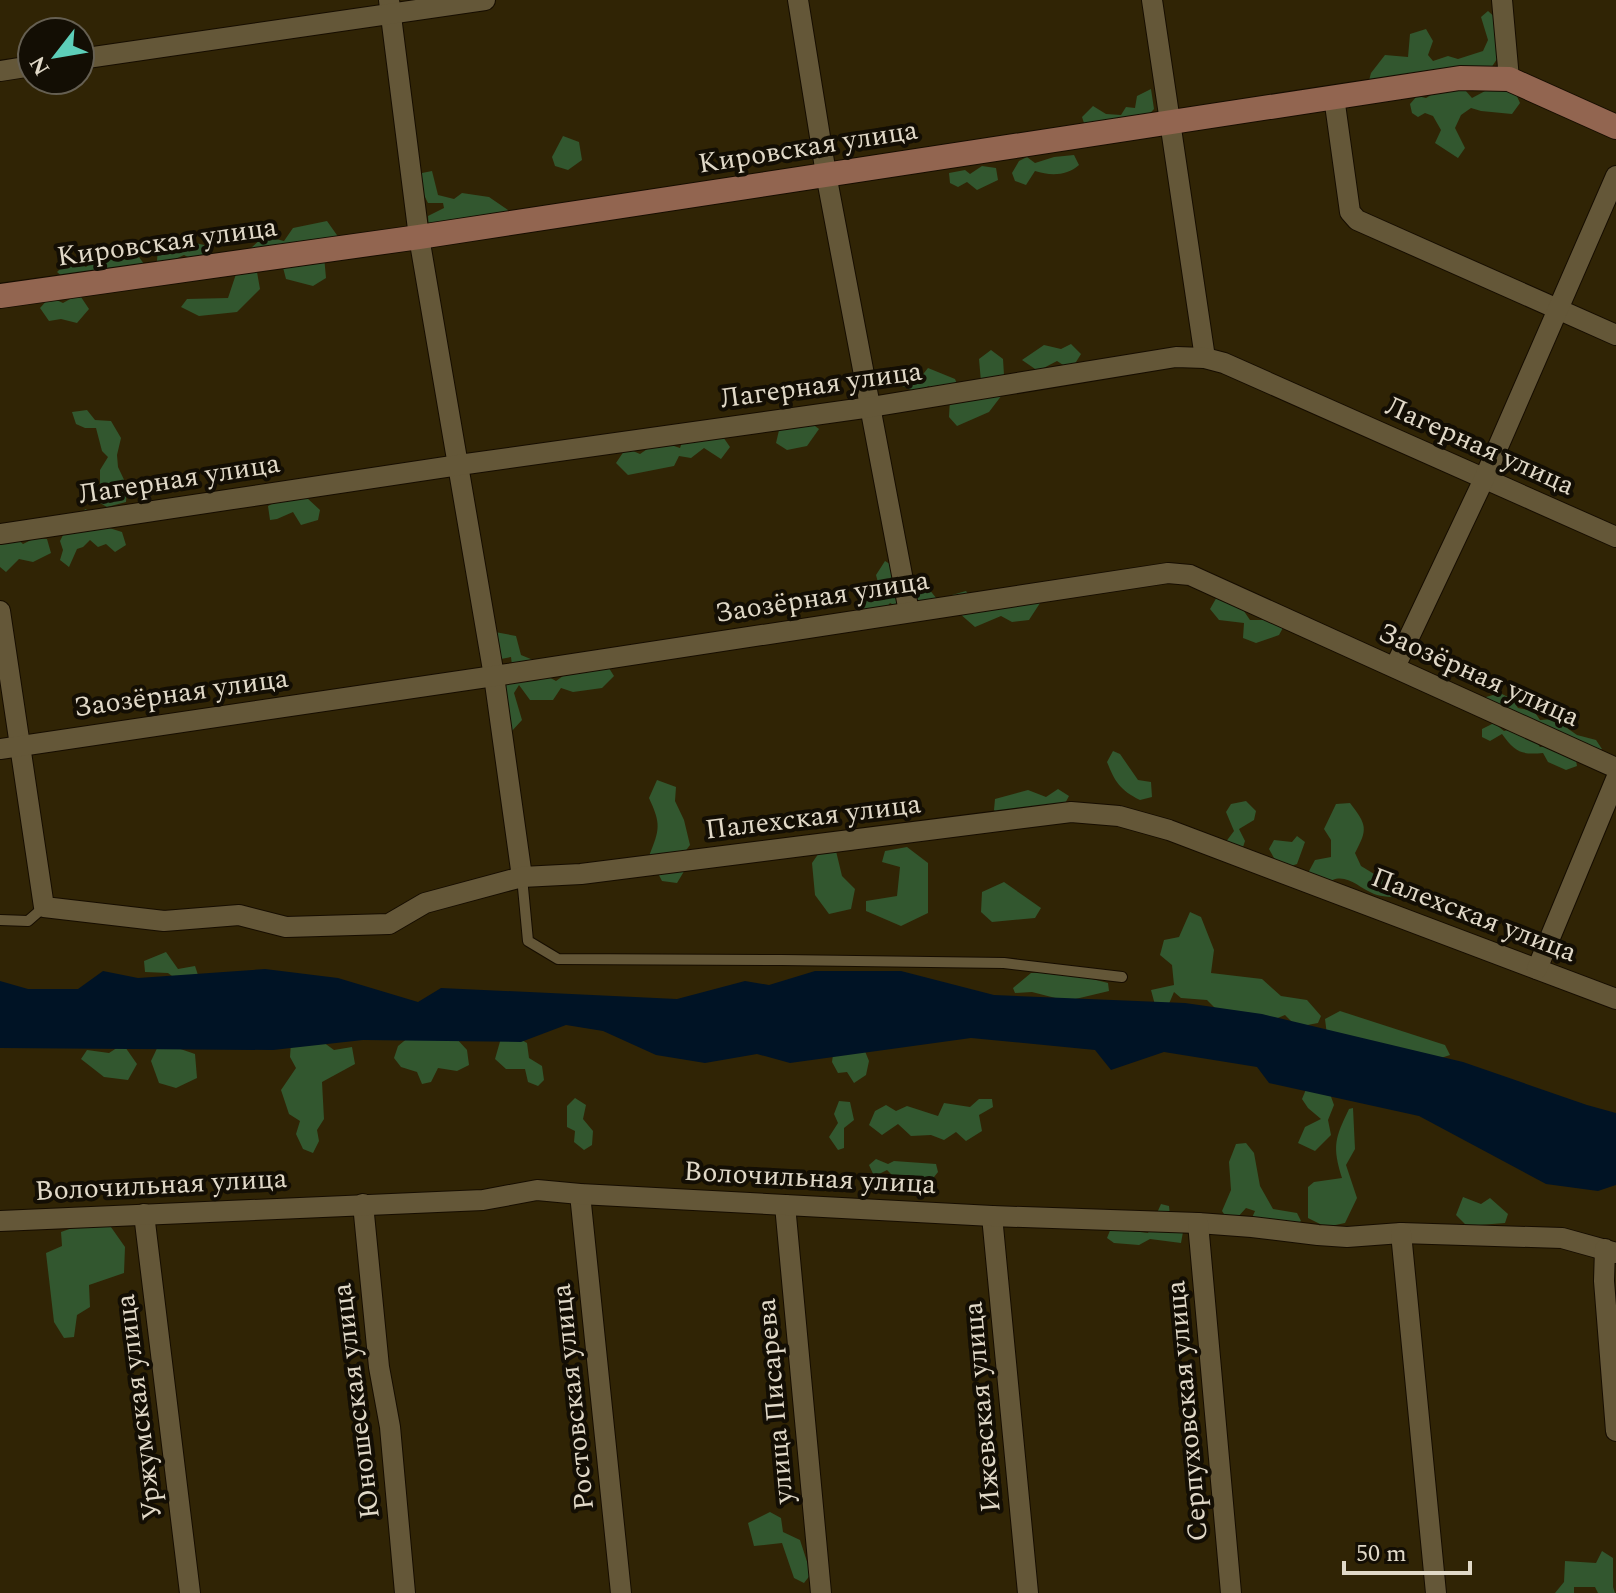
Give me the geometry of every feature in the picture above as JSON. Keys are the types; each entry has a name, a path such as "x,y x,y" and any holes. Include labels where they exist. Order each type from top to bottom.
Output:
{"street":[{"path":"96,56 390,7 485,0"},
{"path":"798,0 826,174 909,612"},
{"path":"1152,0 1205,358"},
{"path":"1502,0 1509,79"},
{"path":"390,7 419,237 494,676 522,877"},
{"name":"Кировская улица","path":"0,296 419,237 1460,78 1509,79 1616,127"},
{"path":"1334,97 1350,212 1357,220 1616,335"},
{"path":"1395,667 1484,479 1616,176"},
{"name":"Лагерная улица","path":"0,534 871,407 1176,357 1205,358 1224,363 1616,537"},
{"name":"Заозёрная улица","path":"0,749 1168,573 1190,575 1616,768"},
{"path":"0,611 44,907"},
{"path":"1537,969 1616,779"},
{"name":"Палехская улица","path":"44,907 164,921 239,915 286,927 389,924 425,903 522,877 597,872 1071,812 1119,816 1169,830 1616,999"},
{"name":"Волочильная улица","path":"0,1221 483,1200 537,1190 992,1216 1198,1223 1347,1237 1401,1233 1562,1238 1611,1251"},
{"name":"Ростовская улица","path":"580,1194 621,1593"},
{"name":"Юношеская улица","path":"363,1204 379,1367 390,1427 405,1593"},
{"name":"улица Писарева","path":"785,1205 821,1593"},
{"name":"Уржумская улица","path":"144,1214 190,1593"},
{"name":"Ижевская улица","path":"992,1216 1028,1593"},
{"name":"Серпуховская улица","path":"1198,1223 1231,1593"},
{"path":"1401,1233 1436,1593"},
{"path":"1611,1251 1604,1281 1616,1431"}],"lane":[{"path":"522,877 528,941 558,959 1004,963 1122,977"},
{"name":"Палехская улица","path":"0,920 28,921 44,907"}],"green space":[{"path":"1488,11 1497,19 1499,56 1487,74 1367,88 1371,73 1385,55 1408,57 1410,34 1426,29 1433,41 1428,55 1433,61 1448,56 1458,59 1483,51 1488,40 1481,17"},
{"path":"1151,89 1154,109 1140,124 1086,129 1082,117 1093,106 1106,114 1121,115 1126,107 1135,108 1137,96"},
{"path":"1465,90 1472,98 1487,90 1515,92 1520,103 1512,114 1471,108 1461,115 1455,128 1465,148 1458,158 1435,143 1441,130 1433,116 1425,113 1418,117 1412,113 1410,104 1417,96 1426,98 1436,92"},
{"path":"563,136 579,142 582,160 568,170 555,166 552,157"},
{"path":"1074,155 1079,165 1074,169 1058,174 1035,171 1026,185 1015,181 1012,173 1019,161 1027,157 1035,163"},
{"path":"982,166 996,168 998,180 977,190 967,182 958,187 950,183 949,173 965,170 970,174"},
{"path":"432,171 438,195 454,199 462,193 489,197 508,210 507,220 429,231 428,216 444,208 443,203 428,203 422,191 422,173"},
{"path":"327,221 339,238 324,256 326,278 313,286 286,279 281,260 257,256 251,248 264,236 284,241 293,228"},
{"path":"187,241 204,245 206,254 196,261 184,255 163,265 157,261 158,248"},
{"path":"132,247 144,264 136,275 115,267 95,280 70,283 57,272 71,258 86,267 98,256"},
{"path":"257,272 260,289 237,312 199,316 181,307 187,299 228,298 236,274"},
{"path":"79,294 89,309 77,323 61,319 49,321 40,308 50,297 63,303"},
{"path":"1071,344 1081,354 1071,370 1057,361 1038,371 1022,360 1044,345 1061,349"},
{"path":"991,350 1003,359 1005,391 989,412 957,426 949,417 950,399 938,400 929,386 916,392 902,386 903,378 920,378 928,368 955,379 961,394 982,393 979,359"},
{"path":"87,410 95,420 111,421 121,438 117,455 118,467 127,486 126,502 107,507 100,503 100,470 108,457 102,451 96,428 76,424 72,412"},
{"path":"803,417 819,429 807,446 787,450 776,443 780,426"},
{"path":"687,428 721,434 730,447 721,459 704,448 691,458 679,456 674,466 628,475 616,463 626,448 640,454 659,441 680,448"},
{"path":"301,478 307,498 320,510 318,520 301,525 293,512 270,520 268,506 287,496 293,480"},
{"path":"85,509 98,514 103,526 122,532 126,545 115,552 106,544 98,547 90,540 77,549 69,567 60,560 63,550 60,541 66,529 77,526"},
{"path":"13,535 23,544 35,538 47,539 51,553 33,562 19,559 6,572 0,567 0,538"},
{"path":"885,561 898,569 904,592 928,588 937,599 902,609 890,603 873,625 854,629 854,611 880,590 876,575"},
{"path":"1031,584 1042,600 1029,620 1012,622 1001,616 975,627 959,613 947,612 952,595 966,591 977,606 998,606 1016,586"},
{"path":"1218,595 1235,598 1250,620 1275,620 1284,626 1279,635 1256,643 1243,638 1244,623 1219,620 1210,609"},
{"path":"495,632 516,636 521,655 538,662 545,675 556,681 570,671 607,665 614,676 602,688 573,692 561,688 553,700 530,700 519,685 514,693 522,720 511,732 495,687 514,682 511,657 496,660"},
{"path":"1500,693 1512,699 1518,708 1534,711 1540,720 1554,719 1577,735 1596,740 1602,749 1591,752 1490,707 1486,697"},
{"path":"1494,723 1504,731 1515,728 1533,736 1540,747 1555,744 1575,755 1577,766 1566,770 1548,762 1543,753 1519,751 1502,734 1490,741 1482,737 1482,729"},
{"path":"1113,751 1120,754 1138,780 1151,782 1152,797 1140,800 1119,785 1107,762"},
{"path":"657,780 676,787 675,801 690,845 681,857 686,868 677,883 662,881 649,856 658,827 649,798"},
{"path":"1058,789 1069,796 1062,809 1001,818 994,810 995,799 1028,790 1046,797"},
{"path":"1246,801 1256,811 1254,820 1239,829 1245,841 1242,850 1225,843 1234,831 1226,812 1231,804"},
{"path":"1350,803 1364,827 1355,853 1361,866 1384,880 1392,874 1405,884 1401,898 1374,894 1344,879 1325,885 1308,873 1315,860 1331,857 1331,840 1324,829 1336,804"},
{"path":"1297,836 1305,842 1297,864 1288,867 1274,858 1269,849 1274,840 1292,842"},
{"path":"907,847 928,863 928,913 901,926 866,911 866,901 897,896 900,867 882,862 885,851"},
{"path":"821,850 836,851 842,876 855,889 851,909 829,914 815,895 812,863"},
{"path":"1004,882 1041,908 1035,918 992,922 981,912 982,892"},
{"path":"1190,912 1201,917 1214,950 1211,973 1262,979 1281,996 1307,1000 1321,1016 1318,1023 1297,1027 1285,1015 1268,1022 1221,1014 1207,1000 1181,998 1174,992 1168,1006 1155,1005 1151,990 1174,985 1172,965 1160,955 1164,940 1179,937"},
{"path":"166,952 178,969 195,966 199,978 184,985 168,973 145,972 144,961"},
{"path":"1061,971 1108,983 1109,991 1067,1001 1032,992 1015,993 1013,988 1031,973"},
{"path":"1340,1011 1445,1045 1450,1055 1435,1060 1327,1035 1325,1019"},
{"path":"312,1034 334,1050 352,1047 355,1064 322,1082 324,1119 317,1130 319,1141 313,1153 303,1149 296,1134 300,1121 289,1114 281,1090 296,1068 290,1057 291,1042"},
{"path":"513,1035 527,1043 529,1058 542,1066 544,1080 538,1086 528,1082 525,1069 506,1069 495,1059 501,1038"},
{"path":"409,1037 456,1038 467,1050 469,1065 457,1071 438,1068 431,1082 422,1084 417,1072 401,1067 394,1058 398,1046"},
{"path":"160,1042 195,1054 197,1078 176,1088 159,1083 151,1061"},
{"path":"123,1044 137,1064 128,1080 104,1077 81,1059 87,1050 109,1053"},
{"path":"862,1044 869,1061 866,1075 854,1083 847,1072 838,1073 832,1062 834,1047"},
{"path":"1307,1087 1329,1091 1334,1105 1328,1120 1331,1135 1315,1151 1298,1143 1305,1127 1321,1119 1302,1099"},
{"path":"575,1098 586,1105 583,1119 593,1131 592,1145 584,1150 574,1142 575,1131 567,1127 567,1106"},
{"path":"979,1099 992,1099 993,1107 979,1115 982,1131 966,1141 956,1132 944,1140 931,1135 911,1136 898,1124 882,1135 869,1125 875,1111 886,1105 896,1111 907,1106 938,1116 944,1103 970,1107"},
{"path":"839,1101 850,1102 854,1120 844,1128 844,1148 838,1150 829,1137 838,1123 834,1114"},
{"path":"1353,1108 1355,1149 1346,1165 1357,1198 1345,1223 1326,1227 1308,1218 1308,1187 1314,1182 1342,1178 1336,1142 1349,1109"},
{"path":"1246,1143 1254,1153 1260,1186 1273,1209 1297,1213 1301,1221 1286,1233 1251,1220 1255,1211 1246,1208 1237,1218 1228,1220 1222,1211 1231,1190 1229,1162 1236,1144"},
{"path":"876,1159 888,1164 894,1161 936,1164 938,1172 926,1187 905,1176 895,1178 887,1170 879,1174 883,1186 878,1192 870,1190 868,1179 874,1176 869,1165"},
{"path":"1463,1197 1481,1204 1490,1198 1508,1214 1505,1223 1467,1226 1456,1215"},
{"path":"1161,1204 1169,1206 1171,1226 1183,1232 1181,1243 1150,1239 1139,1245 1114,1243 1107,1238 1111,1228 1148,1233"},
{"path":"106,1220 125,1247 124,1273 89,1285 90,1307 77,1315 74,1337 64,1338 54,1322 46,1253 62,1246 61,1232 89,1222"},
{"path":"770,1512 781,1518 783,1532 800,1540 811,1574 804,1583 794,1578 782,1543 754,1546 748,1523"},
{"path":"1602,1551 1613,1558 1615,1593 1598,1593 1595,1587 1574,1587 1574,1593 1555,1593 1564,1582 1565,1561 1596,1563"}],"water":[{"path":"265,969 338,978 418,1002 441,988 677,999 745,981 769,985 815,971 901,971 994,995 1185,1003 1262,1014 1463,1062 1616,1113 1616,1185 1598,1191 1546,1184 1419,1116 1269,1083 1257,1067 1164,1052 1111,1070 1095,1050 971,1038 790,1063 757,1054 705,1063 656,1055 603,1031 566,1025 521,1042 363,1040 273,1050 0,1048 0,981 28,989 78,989 103,971 138,978"}]}
